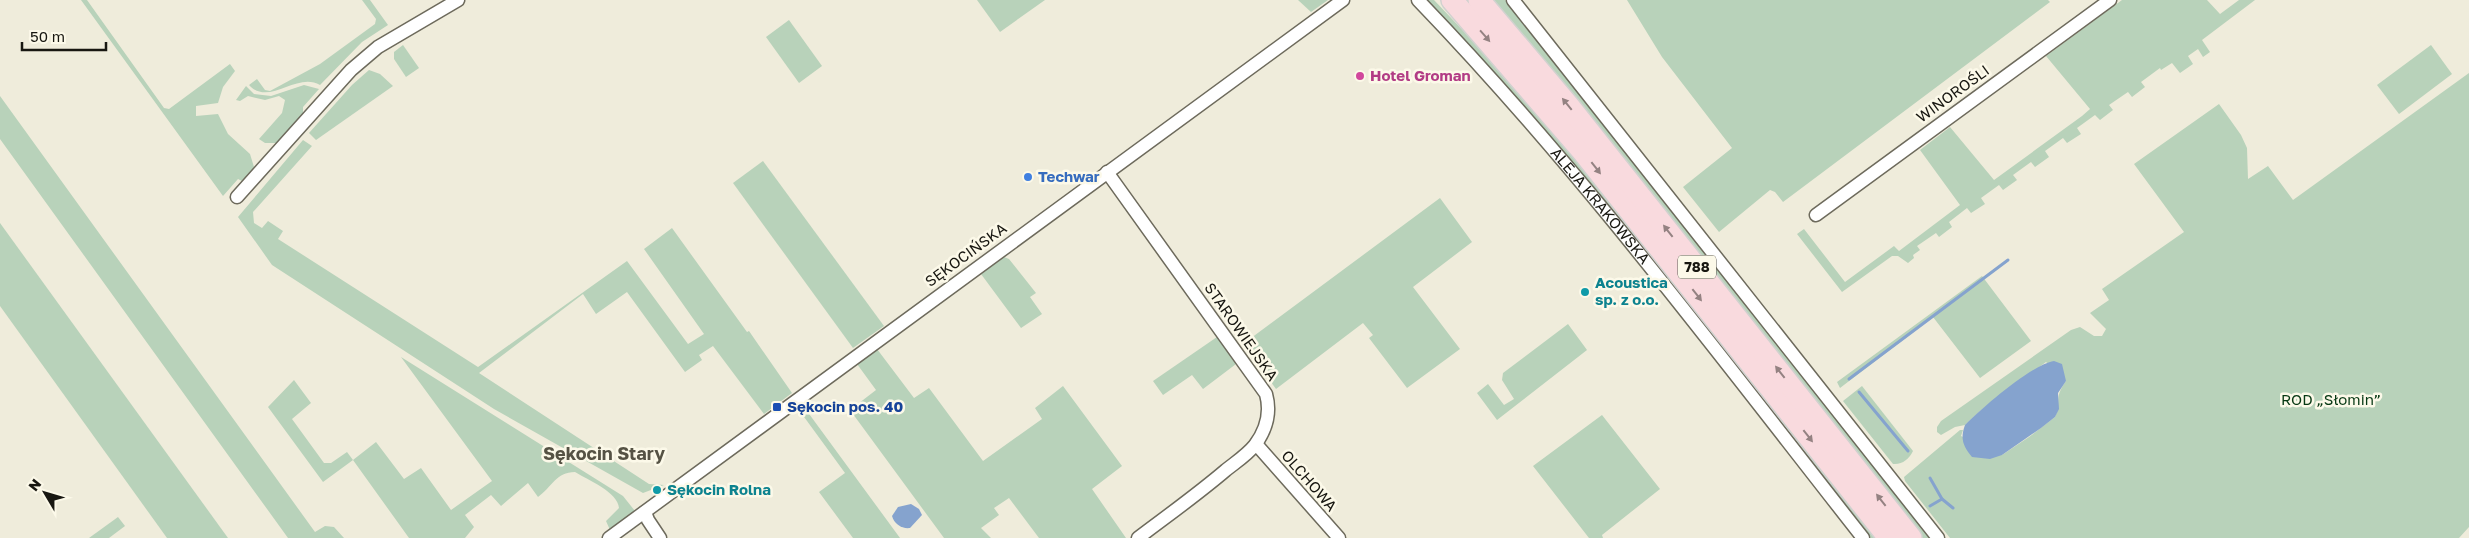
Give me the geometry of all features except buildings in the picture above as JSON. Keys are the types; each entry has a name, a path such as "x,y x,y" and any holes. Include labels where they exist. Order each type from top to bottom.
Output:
{"main road":[{"name":"ALEJA KRAKOWSKA","path":"1452,0 1584,152 1889,538"},
{"name":"788","path":"1478,0 1568,105 1911,538"}],"street":[{"path":"237,197 340,81 378,47 458,0"},
{"name":"SĘKOCIŃSKA","path":"609,538 1343,0"},
{"name":"ALEJA KRAKOWSKA","path":"1418,0 1500,87 1598,202 1863,538"},
{"path":"1512,0 1938,538"},
{"name":"WINOROŚLI","path":"1816,215 2110,0"},
{"name":"STAROWIEJSKA","path":"1107,172 1266,394 1269,412 1256,444 1212,482 1138,538"},
{"name":"OLCHOWA","path":"1256,444 1339,538"},
{"path":"645,512 660,538"}],"green space":[{"path":"81,0 87,0 164,108 169,109 230,64 235,71 223,87 218,103 196,106 196,116 218,114 228,134 250,154 254,167 244,182 238,179 223,196"},
{"path":"362,0 370,0 388,25 362,42 320,85 302,82 274,91 265,92 257,91 249,85 257,79 265,90 270,91 320,64 375,24 376,19"},
{"path":"977,0 1045,0 1000,32"},
{"path":"1298,0 1328,0 1311,12"},
{"path":"1426,0 1434,0 1511,81 1554,131 1878,538 1871,538 1513,94"},
{"path":"1488,0 1505,0 1932,538 1918,538"},
{"path":"1627,0 2048,0 2050,2 1783,202 1775,192 1770,190 1719,232 1683,187 1732,148 1662,57"},
{"path":"2122,0 2207,0 2220,14 2239,0 2255,0 2202,40 2210,52 2203,57 2198,49 2188,56 2193,64 2180,73 2172,63 2161,70 2160,68 2141,82 2145,87 2132,97 2128,92 2109,105 2113,110 2100,120 2095,115 2077,128 2081,134 2067,143 2063,138 2045,151 2049,157 2035,167 2031,162 2013,175 2017,180 2003,190 1999,185 1981,198 1985,204 1971,213 1967,208 1949,222 1952,227 1939,237 1936,233 1917,246 1920,250 1913,255 1914,258 1908,263 1898,256 1892,256 1842,292 1797,234 1804,229 1845,282 1894,246 1899,251 1960,205 1920,150 1950,127 1994,180 2082,116 2090,109 2046,56"},
{"path":"789,20 822,66 799,83 766,37"},
{"path":"403,45 419,68 406,77 394,59 394,52"},
{"path":"2431,45 2452,74 2399,114 2377,85"},
{"path":"369,70 380,74 393,86 316,140 309,133 352,85"},
{"name":"ROD „Słomin”","path":"2469,73 2469,527 2459,538 1950,538 1905,481 1904,477 1960,430 1963,430 1961,436 2002,455 2055,417 2060,392 2066,381 2046,362 1980,411 1965,425 1955,427 1941,435 1937,432 1937,427 1941,421 2071,330 2080,327 2094,336 2102,336 2106,329 2090,313 2109,300 2102,289 2184,232 2134,164 2219,104 2241,135 2247,148 2248,179 2268,166 2293,200"},
{"path":"304,85 319,89 303,107 303,116 277,143 265,143 259,139 282,113 285,100 279,96 265,100 248,96 240,101 236,100 246,86 254,94 271,96"},
{"path":"0,96 315,532 325,526 334,527 344,538 288,538 0,139"},
{"path":"303,140 312,146 253,212 254,223 262,228 268,221 283,231 278,239 478,367 627,261 688,344 704,334 644,249 672,228 747,332 749,331 792,393 764,414 713,346 699,355 702,360 685,372 627,292 596,314 583,294 479,373 649,484 664,485 643,493 494,409 272,265 238,217"},
{"path":"763,161 884,326 853,348 733,183"},
{"path":"1440,198 1472,242 1413,287 1460,349 1407,388 1369,338 1373,335 1363,323 1276,389 1243,344"},
{"path":"0,223 228,538 167,538 0,306"},
{"path":"1004,257 1009,259 1036,293 1030,297 1042,314 1021,328 981,274"},
{"path":"1982,276 2031,341 1980,378 1933,317 1840,388 1837,382"},
{"path":"1568,324 1587,350 1497,420 1477,393 1488,384 1504,405 1514,399 1502,380 1503,373"},
{"path":"1217,337 1236,364 1203,389 1192,375 1163,395 1153,381"},
{"path":"877,349 914,398 929,388 983,461 1042,419 1035,408 1063,386 1122,466 1092,489 1126,538 1039,538 1009,498 994,508 999,515 981,528 991,538 944,538 850,410 876,390 857,364"},
{"path":"401,357 623,496 635,511 610,530 606,521 619,508 614,497 575,472 563,474 538,497 528,483 501,506 491,495 465,515 474,527 465,538 409,538 353,460 376,442 404,479 421,468 451,510 492,481"},
{"path":"294,380 311,403 292,419 324,463 331,463 347,452 353,460 323,482 268,407"},
{"path":"1862,386 1913,451 1902,462 1893,464 1843,401"},
{"path":"804,407 900,538 853,538 819,492 845,473 799,410"},
{"path":"1602,415 1660,489 1602,535 1603,538 1589,538 1533,466"},
{"path":"118,517 125,526 109,538 89,538"}],"water":[{"path":"2054,361 2062,364 2066,381 2058,393 2059,409 2055,417 2002,455 1990,459 1972,457 1963,442 1965,425 2020,378 2044,364"},
{"path":"911,504 919,509 922,515 910,528 901,527 896,524 892,516 898,507"}],"waterway":[{"path":"1849,379 2008,260"},
{"path":"1859,392 1908,451"},
{"path":"1930,478 1942,499"},
{"path":"1930,506 1942,499 1953,508"}],"place":[{"name":"Hotel Groman","path":"1360,76"},
{"name":"Techwar","path":"1028,177"},
{"name":"Acoustica sp. z o.o.","path":"1585,292"},
{"name":"Sękocin pos. 40","path":"777,407"},
{"name":"Sękocin Rolna","path":"657,490"}],"district":[{"name":"Sękocin Stary","path":"604,454"}]}
